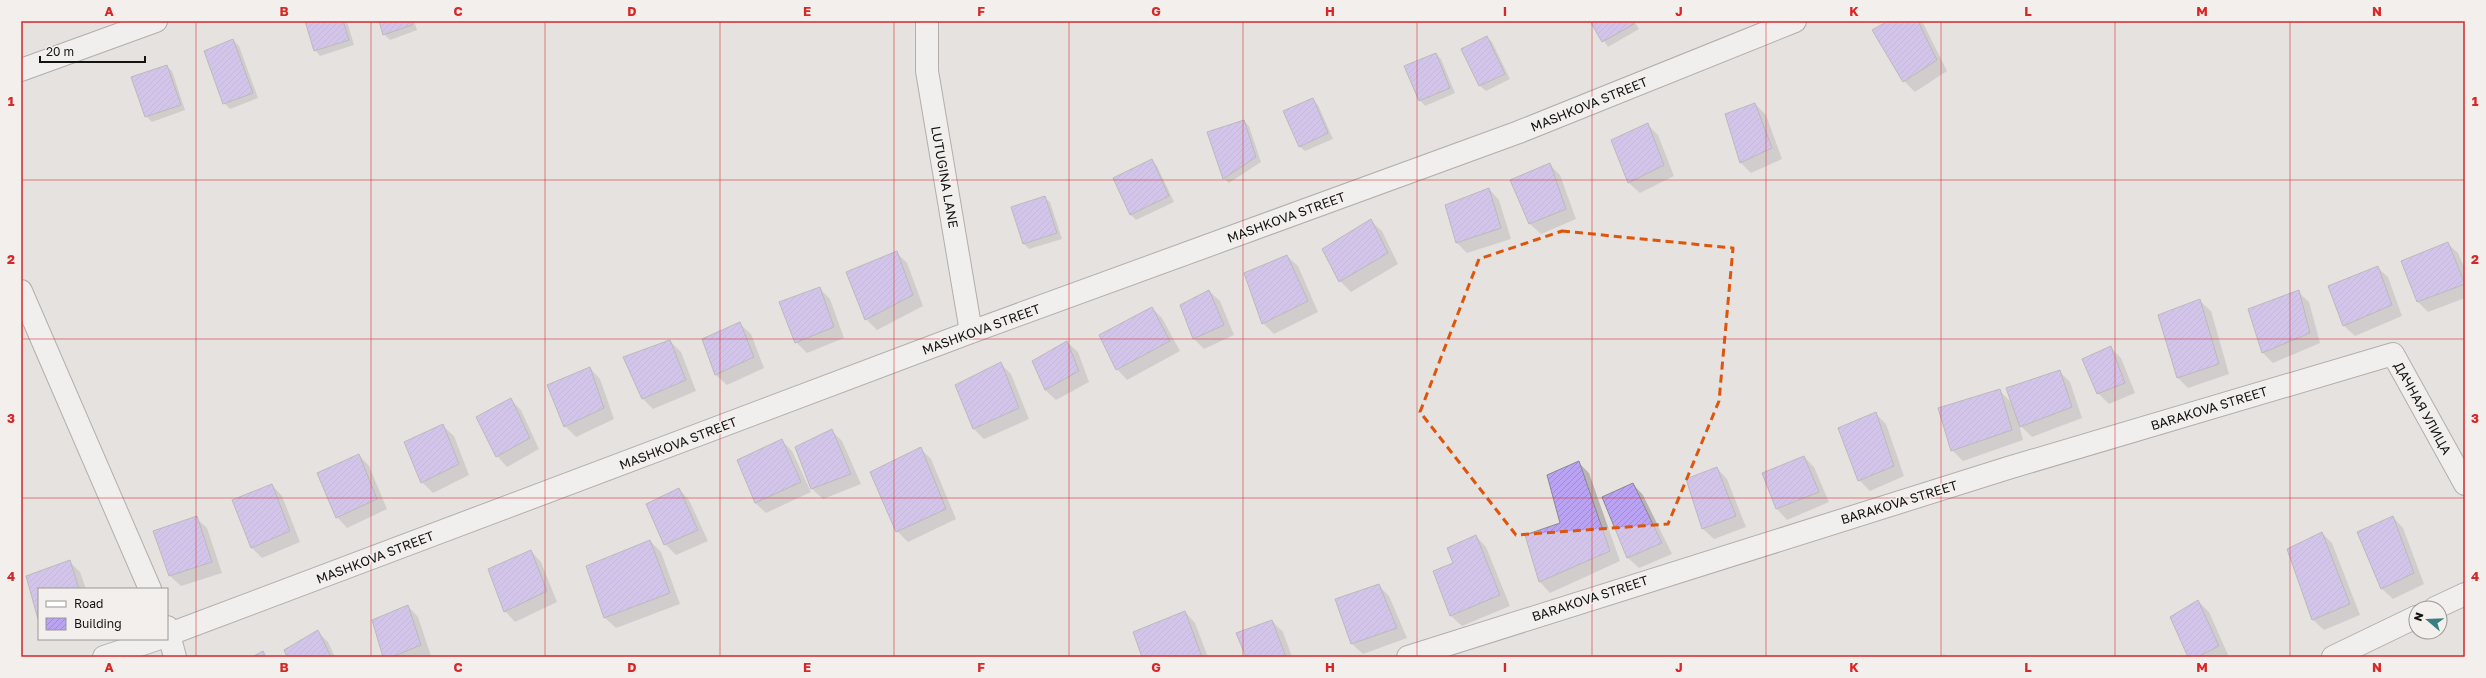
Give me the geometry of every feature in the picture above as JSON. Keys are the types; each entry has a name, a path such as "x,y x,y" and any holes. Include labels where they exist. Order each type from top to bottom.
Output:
{"street":[{"path":"21,70 156,21"},
{"name":"LUTUGINA LANE","path":"927,21 927,71 971,332"},
{"name":"MASHKOVA STREET","path":"168,633 971,332 1519,132 1795,21"},
{"path":"21,292 150,588"},
{"name":"ДАЧНАЯ УЛИЦА","path":"2393,354 2465,484"},
{"name":"BARAKOVA STREET","path":"1408,657 2008,468 2393,354"},
{"path":"2448,602 2465,594"},
{"path":"2333,657 2408,621"},
{"name":"MASHKOVA STREET","path":"104,657 149,640"},
{"path":"168,640 175,657"}],"highlighted area":[{"path":"1562,231 1733,248 1719,401 1668,524 1516,535 1420,412 1479,259"}],"building":[{"path":"305,21 343,21 349,40 314,51"},
{"path":"379,21 411,21 412,25 383,35"},
{"path":"1590,21 1633,21 1634,24 1602,42"},
{"path":"1888,21 1918,21 1937,60 1903,82 1872,30"},
{"path":"1487,36 1505,74 1479,86 1461,49"},
{"path":"233,39 253,93 223,104 204,51"},
{"path":"1436,53 1450,88 1419,101 1404,66"},
{"path":"167,65 181,105 145,117 131,77"},
{"path":"1313,98 1328,133 1299,147 1283,111"},
{"path":"1755,103 1772,148 1740,163 1725,114"},
{"path":"1244,120 1256,157 1223,179 1207,132"},
{"path":"1648,123 1664,165 1628,183 1611,140"},
{"path":"1152,159 1169,196 1130,215 1113,178"},
{"path":"1550,163 1566,209 1529,224 1510,180"},
{"path":"1489,188 1501,228 1456,243 1445,205"},
{"path":"1045,196 1057,233 1023,244 1011,207"},
{"path":"1371,219 1388,253 1339,282 1322,249"},
{"path":"2448,242 2465,284 2417,302 2401,261"},
{"path":"897,251 913,295 865,320 846,272"},
{"path":"1287,255 1308,301 1262,324 1244,273"},
{"path":"2378,266 2392,305 2343,326 2328,286"},
{"path":"820,287 834,327 795,343 779,302"},
{"path":"1209,290 1224,325 1193,339 1180,305"},
{"path":"2299,290 2310,333 2262,353 2248,309"},
{"path":"2200,299 2219,364 2177,378 2158,315"},
{"path":"1152,307 1170,341 1116,370 1099,335"},
{"path":"740,322 754,357 715,375 702,339"},
{"path":"670,340 686,380 642,399 623,357"},
{"path":"1067,341 1079,371 1045,390 1032,361"},
{"path":"2111,346 2125,383 2097,394 2082,359"},
{"path":"1001,362 1019,408 973,429 955,385"},
{"path":"590,367 604,408 564,427 547,385"},
{"path":"2060,370 2072,407 2020,427 2006,388"},
{"path":"2000,389 2012,430 1951,451 1938,408"},
{"path":"511,398 530,438 496,457 476,417"},
{"path":"1876,412 1894,466 1858,481 1838,428"},
{"path":"443,424 459,464 421,483 404,442"},
{"path":"832,429 851,474 811,489 795,447"},
{"path":"782,439 801,482 755,503 737,460"},
{"path":"921,447 946,509 896,532 870,472"},
{"path":"359,454 377,499 336,518 317,473"},
{"path":"1804,456 1819,492 1776,509 1762,473"},
{"path":"1579,461 1610,551 1539,582 1525,535 1560,523 1547,475"},
{"path":"1717,467 1736,516 1702,529 1686,479"},
{"path":"1633,483 1662,543 1627,558 1602,497"},
{"path":"272,484 290,531 251,548 232,500"},
{"path":"679,488 698,530 664,545 646,504"},
{"path":"197,516 212,562 169,576 153,531"},
{"path":"2393,516 2414,573 2381,589 2357,532"},
{"path":"2322,532 2350,604 2312,620 2287,549"},
{"path":"1476,535 1500,595 1450,616 1433,571 1453,563 1447,548"},
{"path":"650,540 670,593 604,618 586,566"},
{"path":"531,550 547,591 504,612 488,569"},
{"path":"70,560 79,588 38,588 38,619 26,576"},
{"path":"1379,584 1397,628 1351,644 1335,599"},
{"path":"2198,600 2219,646 2198,657 2188,657 2170,617"},
{"path":"408,605 421,645 392,657 383,657 372,620"},
{"path":"1185,611 1202,657 1142,657 1133,632"},
{"path":"1272,620 1286,657 1246,657 1236,633"},
{"path":"318,630 331,657 287,657 284,650"},
{"path":"263,651 266,657 252,657"}]}
